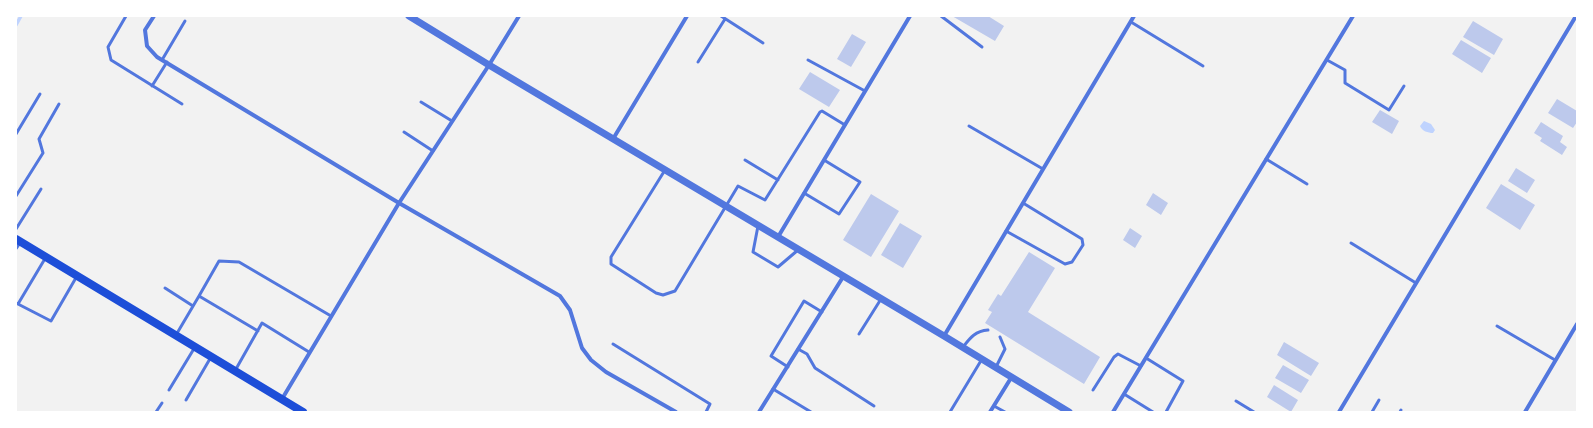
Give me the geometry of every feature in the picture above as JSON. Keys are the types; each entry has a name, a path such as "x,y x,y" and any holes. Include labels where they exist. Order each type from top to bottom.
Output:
{"main road":[{"path":"17,243 77,276 303,412"}],"street":[{"path":"154,16 145,30 147,46 162,60 399,203 560,296 570,310 582,348 591,360 606,372 676,412"},
{"path":"409,16 489,66 944,336 1069,412"},
{"path":"282,399 399,203 489,66 519,16"},
{"path":"613,139 687,16"},
{"path":"778,237 910,16"},
{"path":"944,336 1134,16"},
{"path":"1113,412 1353,16"},
{"path":"1339,412 1576,16"},
{"path":"759,412 843,277"},
{"path":"1525,412 1577,324"},
{"path":"990,412 1011,378"}],"lane":[{"path":"126,16 108,47 111,60 182,104"},
{"path":"720,16 763,43"},
{"path":"941,16 982,47"},
{"path":"698,62 725,19"},
{"path":"162,60 185,21"},
{"path":"1130,22 1203,66"},
{"path":"808,60 865,91"},
{"path":"1327,60 1345,70 1345,83 1389,110 1404,86"},
{"path":"152,86 167,62"},
{"path":"16,134 40,94"},
{"path":"421,102 452,121"},
{"path":"16,196 43,153 39,139 59,104"},
{"path":"665,170 611,257 611,264 617,269 656,293 663,295 675,291 738,186 766,200 820,112 822,111 845,125"},
{"path":"969,126 1043,169"},
{"path":"404,132 433,151"},
{"path":"1266,159 1307,184"},
{"path":"745,160 778,180"},
{"path":"804,192 839,214 860,182 824,160"},
{"path":"16,229 41,189"},
{"path":"1006,231 1065,264 1072,262 1083,245 1082,239 1023,204"},
{"path":"758,226 753,252 778,267 798,250"},
{"path":"1351,243 1416,283"},
{"path":"46,258 17,304 51,321 77,276"},
{"path":"176,336 219,261 239,262 331,316"},
{"path":"165,288 193,306"},
{"path":"199,296 258,331"},
{"path":"859,334 880,299"},
{"path":"788,366 771,356 804,301 822,312"},
{"path":"235,371 262,323 309,352"},
{"path":"1497,326 1555,360"},
{"path":"962,348 974,334 980,330 988,330"},
{"path":"996,368 1005,349 1000,337"},
{"path":"613,344 710,404 706,412"},
{"path":"170,390 195,347"},
{"path":"798,349 807,354 815,368 874,406"},
{"path":"1094,390 1114,357 1118,354 1141,366"},
{"path":"186,400 211,357"},
{"path":"1146,358 1183,381 1166,412"},
{"path":"950,412 982,360"},
{"path":"773,390 811,412"},
{"path":"1124,394 1153,412"},
{"path":"1236,400 1254,412"},
{"path":"1372,412 1379,400"},
{"path":"156,412 162,403"},
{"path":"994,406 1005,412"}],"water":[{"path":"1424,121 1431,124 1435,130 1433,133 1429,133 1421,128 1420,126"}],"building":[{"path":"952,16 988,16 1004,26 995,41"},
{"path":"1473,21 1503,39 1494,55 1463,37"},
{"path":"852,34 866,42 851,67 837,59"},
{"path":"1461,40 1491,58 1482,73 1452,54"},
{"path":"810,72 840,90 829,107 799,89"},
{"path":"1557,99 1577,111 1577,122 1573,128 1548,113"},
{"path":"1380,110 1399,121 1392,134 1372,122"},
{"path":"1541,122 1563,136 1560,142 1567,147 1562,155 1540,141 1542,138 1534,133"},
{"path":"1516,168 1535,180 1527,193 1508,181"},
{"path":"1501,184 1535,205 1520,230 1486,208"},
{"path":"1153,193 1168,203 1161,215 1146,205"},
{"path":"871,194 899,211 871,257 843,240"},
{"path":"900,223 922,236 903,268 881,255"},
{"path":"1130,228 1142,236 1135,248 1123,240"},
{"path":"1029,252 1055,268 1028,312 1100,357 1084,384 985,323 992,312 988,310 998,294 1001,296"},
{"path":"1284,342 1319,363 1311,376 1277,355"},
{"path":"1283,365 1309,380 1301,393 1275,378"},
{"path":"1274,385 1298,400 1291,412 1267,397"}],"waterway":[{"path":"16,25 21,16"}]}
